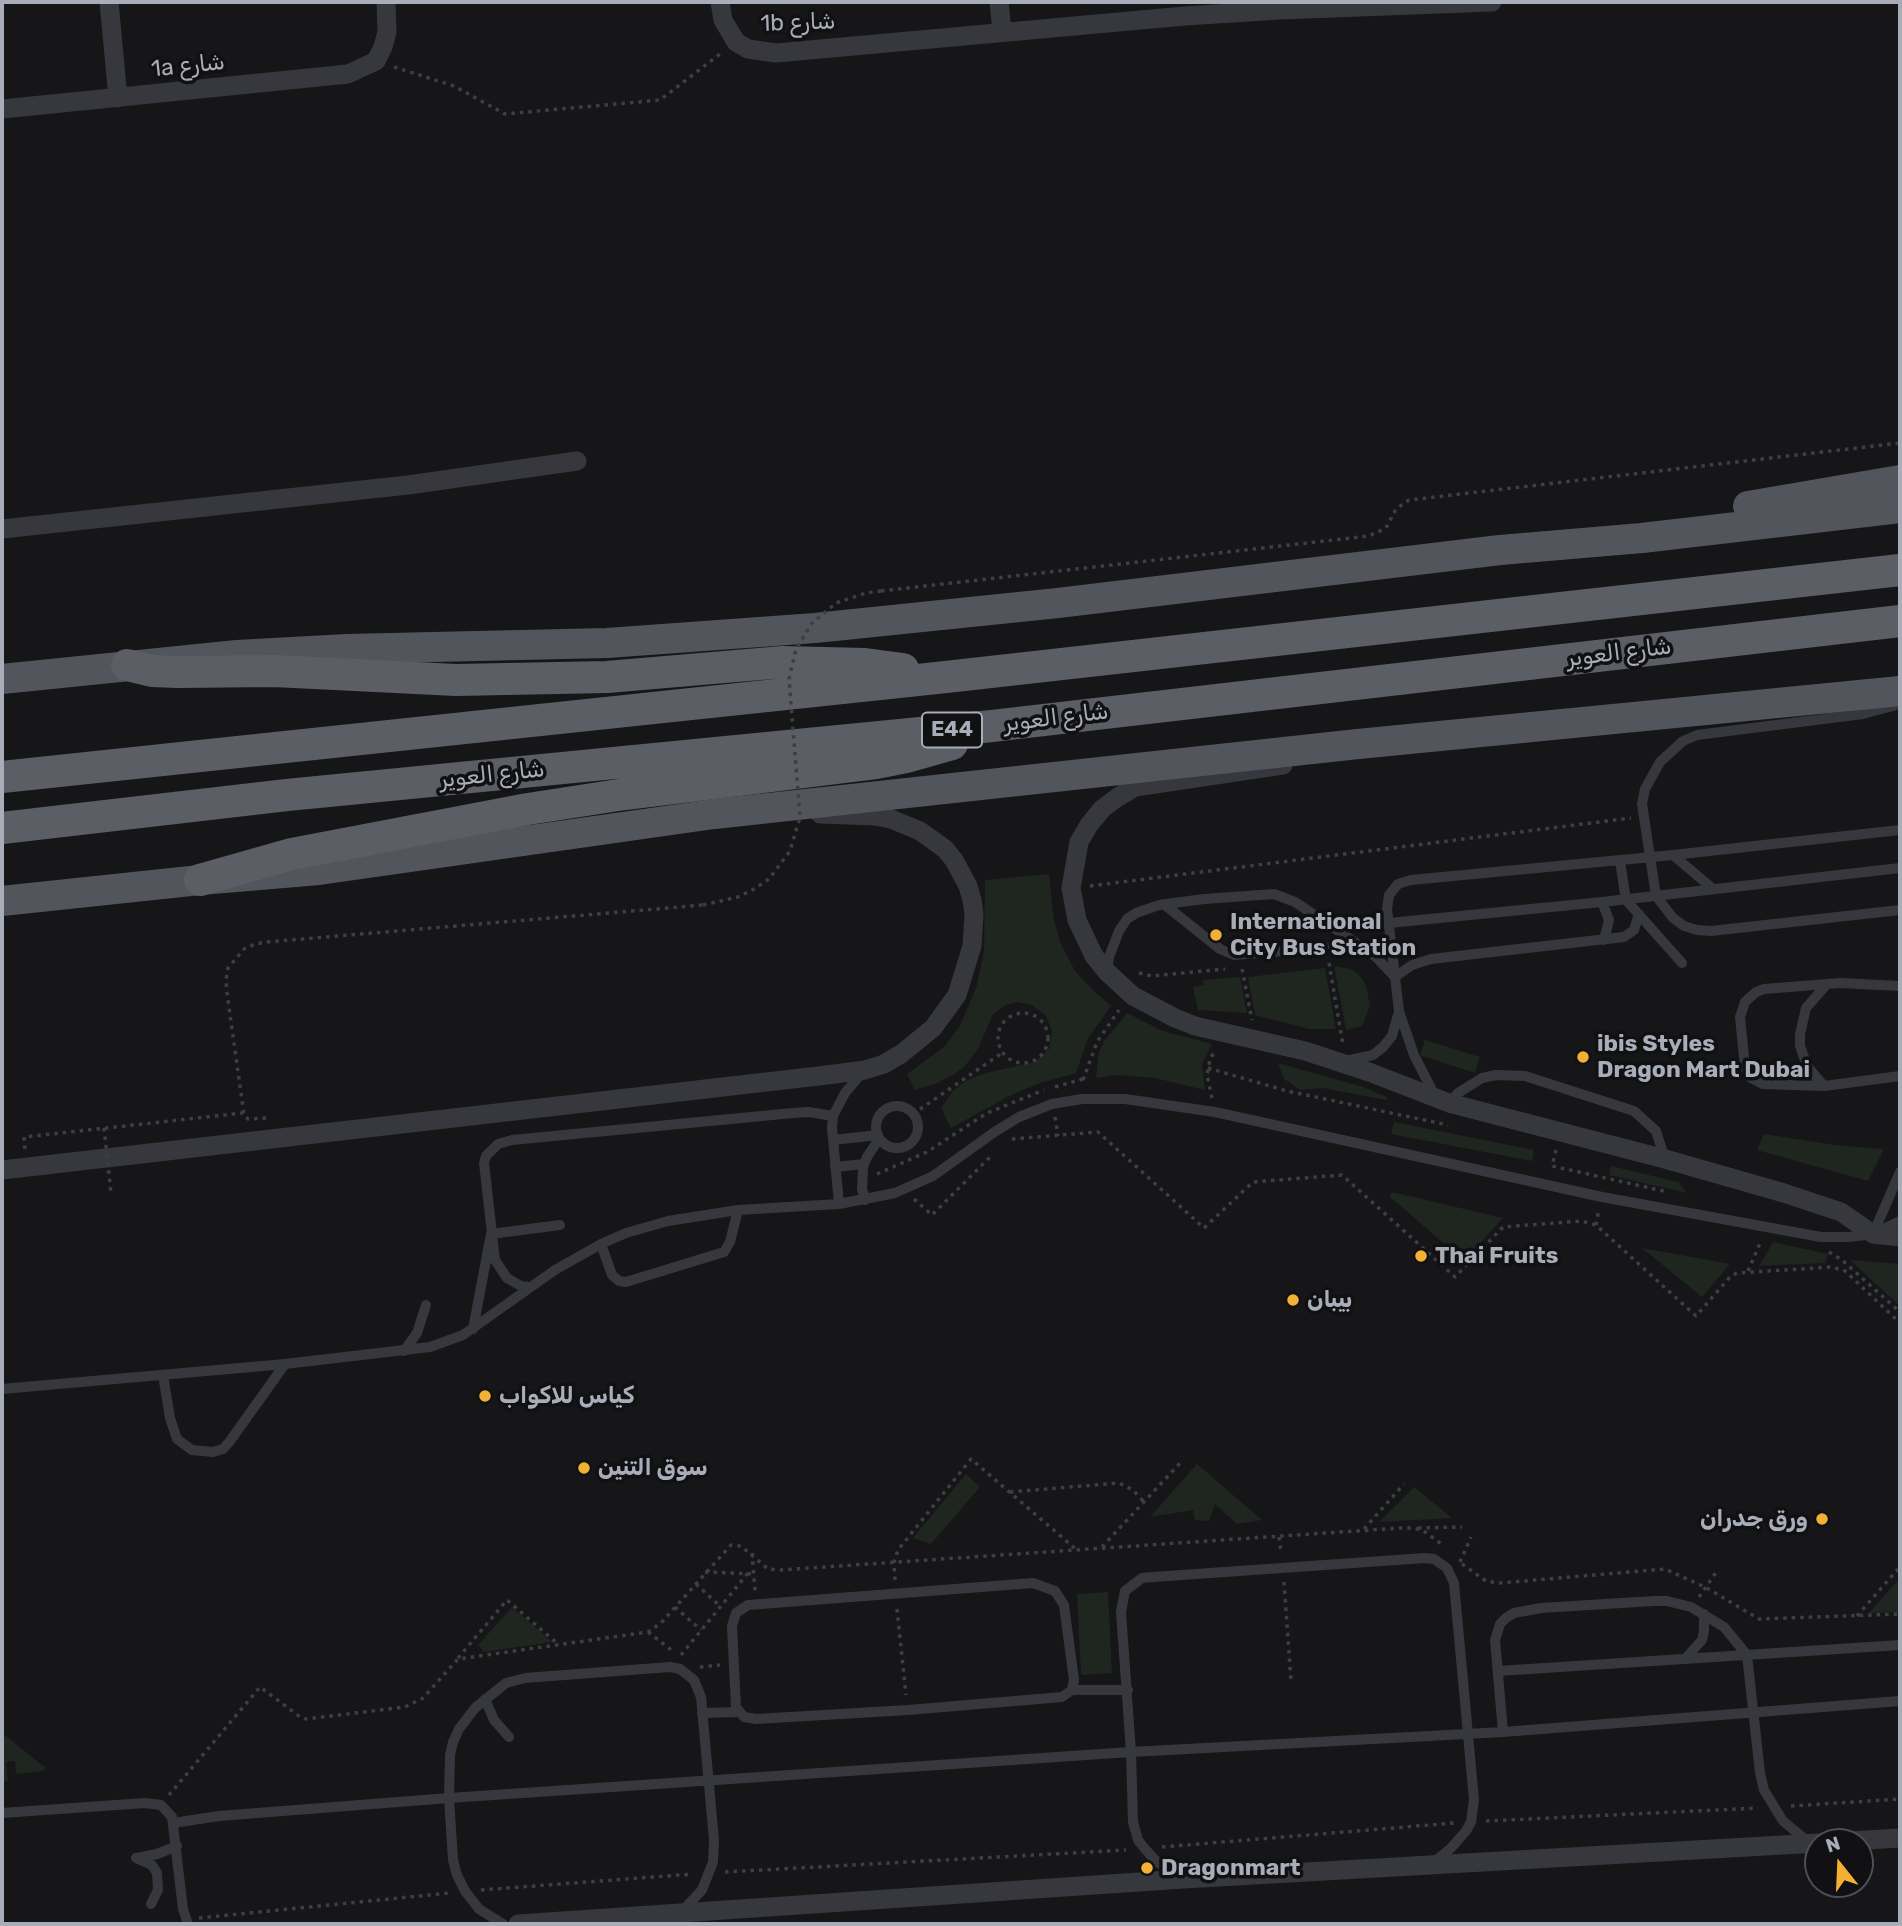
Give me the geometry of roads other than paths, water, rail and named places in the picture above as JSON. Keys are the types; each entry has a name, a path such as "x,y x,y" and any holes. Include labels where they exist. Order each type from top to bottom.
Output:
{"highway":[{"name":"E44","path":"2,777 946,677 1900,570"},
{"name":"شارع العوير","path":"2,828 286,795 992,726 1900,621"},
{"path":"127,665 152,671 177,672 274,671 456,680 527,680 824,662 878,666 946,677"},
{"path":"200,880 292,854 528,809 906,757 964,739 992,726"}],"main road":[{"path":"1500,550 1582,532 1900,480"},
{"path":"2,679 127,665 292,652 521,647 693,638 1058,603 1500,550 1642,538 1900,508"},
{"path":"2,901 319,870 714,814 1358,744 1900,691"}],"street":[{"path":"108,2 118,98"},
{"name":"1a شارع","path":"2,109 348,74 376,61 387,32 386,2"},
{"name":"1b شارع","path":"720,2 723,20 736,42 748,49 776,53 1280,6 1492,2"},
{"path":"999,2 1002,31"},
{"path":"2,528 408,485 577,461"},
{"path":"1358,744 1285,765 1135,787 1102,809 1079,842 1071,888 1084,939 1133,996 1195,1026 1340,1060 1443,1102 1665,1159 1827,1206 1855,1220 1874,1234 1900,1237"},
{"path":"2,1170 865,1070 884,1063 918,1042 933,1028 957,995 968,962 974,922 972,900 962,873 954,860 934,840 906,824 859,814 714,814"},
{"path":"1874,1840 1900,1838"},
{"path":"519,1924 1183,1879 1804,1844"}],"lane":[{"path":"1900,704 1863,714 1712,732 1690,738 1670,750 1651,775 1644,797 1644,816 1656,896 1672,918 1684,926 1711,931 1900,910"},
{"path":"1665,1159 1656,1131 1634,1111 1525,1076 1503,1074 1482,1078 1443,1102 1417,1062 1399,1011 1387,909 1389,895 1403,882 1900,830"},
{"path":"1673,855 1713,889"},
{"path":"1620,861 1626,900 1682,963"},
{"path":"1389,923 1626,900 1900,868"},
{"path":"1108,965 1113,943 1127,919 1147,908 1204,899 1281,895 1358,944 1376,957 1395,977"},
{"path":"1602,902 1608,920 1604,940"},
{"path":"1166,905 1220,949 1234,956 1358,944"},
{"path":"1395,977 1412,965 1431,959 1629,935 1637,925 1639,914"},
{"path":"1824,1086 1807,1066 1800,1045 1800,1034 1806,1007 1828,984"},
{"path":"1900,986 1828,984 1756,992 1745,1002 1740,1017 1743,1059 1747,1073 1751,1078 1769,1085 1824,1086 1900,1076"},
{"path":"1340,1060 1373,1055 1383,1047 1392,1037 1399,1011"},
{"path":"839,1204 833,1116 845,1093 865,1070"},
{"path":"2,1389 285,1364 404,1351 447,1342 473,1329 529,1287 601,1244 650,1226 738,1210 839,1204 905,1190 933,1176 1019,1117 1052,1104 1082,1099 1125,1099 1215,1112 1602,1198 1821,1237 1874,1234 1900,1221"},
{"path":"833,1140 878,1137 890,1147 897,1148 914,1139 917,1126 913,1114 895,1107 883,1111 877,1122 878,1137 864,1164 862,1178 865,1200"},
{"path":"529,1287 513,1283 501,1272 495,1260 484,1163 491,1149 505,1141 809,1112 833,1116"},
{"path":"835,1167 864,1164"},
{"path":"1874,1234 1900,1172"},
{"path":"601,1244 612,1275 619,1281 626,1282 724,1252 730,1242 738,1210"},
{"path":"491,1234 560,1226"},
{"path":"473,1329 491,1234"},
{"path":"404,1351 417,1333 426,1305"},
{"path":"163,1375 170,1418 177,1439 192,1450 212,1452 223,1449 230,1441 285,1364"},
{"path":"1183,1879 1157,1862 1145,1849 1138,1840 1133,1822 1128,1690 1121,1612 1125,1591 1142,1578 1425,1558 1441,1563 1454,1583 1474,1800 1471,1822 1459,1840 1428,1867"},
{"path":"1025,1584 1048,1587 1061,1597 1064,1605 1074,1680 1072,1690 1068,1695 1057,1698 908,1710 756,1719 744,1717 738,1712 735,1699 733,1618 742,1608 755,1603 1025,1584"},
{"path":"1503,1732 1496,1631 1506,1618 1514,1613 1541,1608 1654,1601 1691,1607 1729,1632 1747,1655 1759,1773 1764,1790 1772,1807 1796,1834 1804,1838"},
{"path":"1685,1659 1702,1640 1704,1614"},
{"path":"1498,1671 1900,1644"},
{"path":"503,1924 471,1901 460,1883 453,1860 449,1767 453,1742 467,1718 485,1699 506,1683 525,1678 675,1668 694,1681 698,1688 714,1840 711,1872 702,1891 680,1913"},
{"path":"1072,1690 1128,1690"},
{"path":"485,1699 494,1720 509,1737"},
{"path":"173,1823 219,1816 449,1798 1131,1752 1503,1732 1900,1701"},
{"path":"702,1713 738,1712"},
{"path":"2,1813 152,1803 161,1805 170,1812 173,1823 183,1909 188,1924"},
{"path":"151,1903 158,1890 157,1873 145,1860 136,1858 177,1846"}],"place":[{"name":"International City Bus Station","path":"1216,935"},
{"name":"ibis Styles Dragon Mart Dubai","path":"1583,1057"},
{"name":"Thai Fruits","path":"1421,1256"},
{"name":"بيبان","path":"1293,1300"},
{"name":"كياس للاكواب","path":"485,1396"},
{"name":"سوق التنين","path":"584,1468"},
{"name":"ورق جدران","path":"1822,1519"},
{"name":"Dragonmart","path":"1147,1868"}]}
